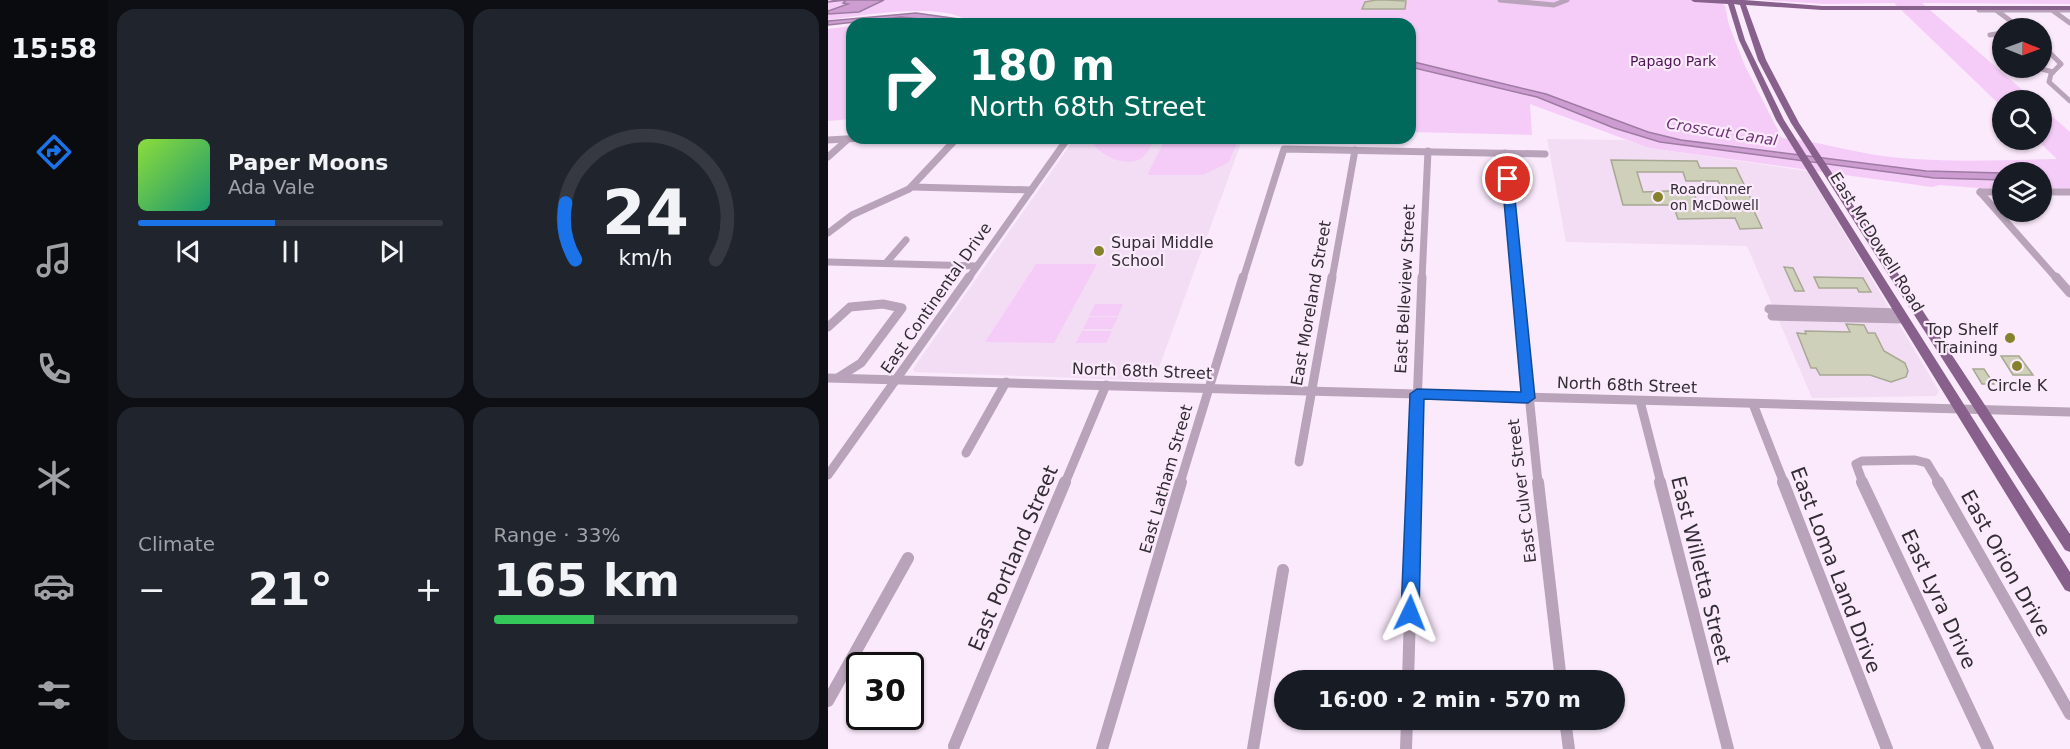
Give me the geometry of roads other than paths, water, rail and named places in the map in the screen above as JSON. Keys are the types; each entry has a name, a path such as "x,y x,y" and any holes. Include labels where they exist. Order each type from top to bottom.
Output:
{"main road":[{"path":"1694,0 1851,7 2070,8"},
{"name":"East McDowell Road","path":"1732,1 1745,48 1767,95 1801,155 2070,585"},
{"name":"East McDowell Road","path":"1742,1 1768,72 1795,123 2070,546"},
{"path":"1851,7 2070,8"},
{"path":"1745,48 1759,67 1768,72 1765,80 1767,95"},
{"path":"1892,300 1911,300"}],"street":[{"path":"1500,0 1557,5 1567,0"},
{"path":"1929,7 1932,10 2070,8"},
{"path":"1996,10 2007,18"},
{"path":"2052,10 2070,23"},
{"path":"2052,54 2058,59 2062,68 2053,72 2049,82 2070,101"},
{"path":"828,140 846,140"},
{"path":"828,157 846,141"},
{"path":"828,233 852,215 894,198 912,187 951,144"},
{"name":"East Continental Drive","path":"828,475 1064,144"},
{"name":"East Latham Street","path":"1102,749 1209,388 1284,149 1355,150"},
{"path":"1355,150 1545,154"},
{"name":"East Moreland Street","path":"1299,462 1355,150"},
{"name":"East Belleview Street","path":"1408,670 1428,151"},
{"name":"East Culver Street","path":"1505,153 1528,398 1560,670"},
{"path":"912,187 1031,190"},
{"path":"1992,192 1980,192 1992,205"},
{"path":"2067,192 2070,198"},
{"path":"2007,222 2070,293"},
{"path":"886,263 906,240"},
{"path":"828,262 977,266"},
{"path":"828,327 841,312 852,306 901,307 901,313 861,363 856,379"},
{"path":"1771,312 1902,316"},
{"path":"832,378 861,363"},
{"name":"North 68th Street","path":"832,378 2070,412"},
{"path":"966,453 1006,382"},
{"name":"East Portland Street","path":"954,746 1106,385"},
{"name":"East Willetta Street","path":"1640,401 1728,749"},
{"name":"East Loma Land Drive","path":"1753,404 1887,749"},
{"name":"East Orion Drive","path":"1856,464 1862,461 1915,460 1927,463 2070,714"},
{"name":"East Lyra Drive","path":"1856,464 1988,749"},
{"path":"828,700 908,558"},
{"path":"1253,749 1282,570"},
{"path":"1406,749 1407,730"},
{"path":"1566,730 1569,749"}],"place":[{"name":"Roadrunner on McDowell","path":"1658,197"},
{"name":"Supai Middle School","path":"1099,251"},
{"name":"Top Shelf Training","path":"2010,338"},
{"name":"Circle K","path":"2017,366"}],"park label":[{"name":"Papago Park","path":"1673,61"}],"water label":[{"name":"Crosscut Canal","path":"1722,132"}]}
